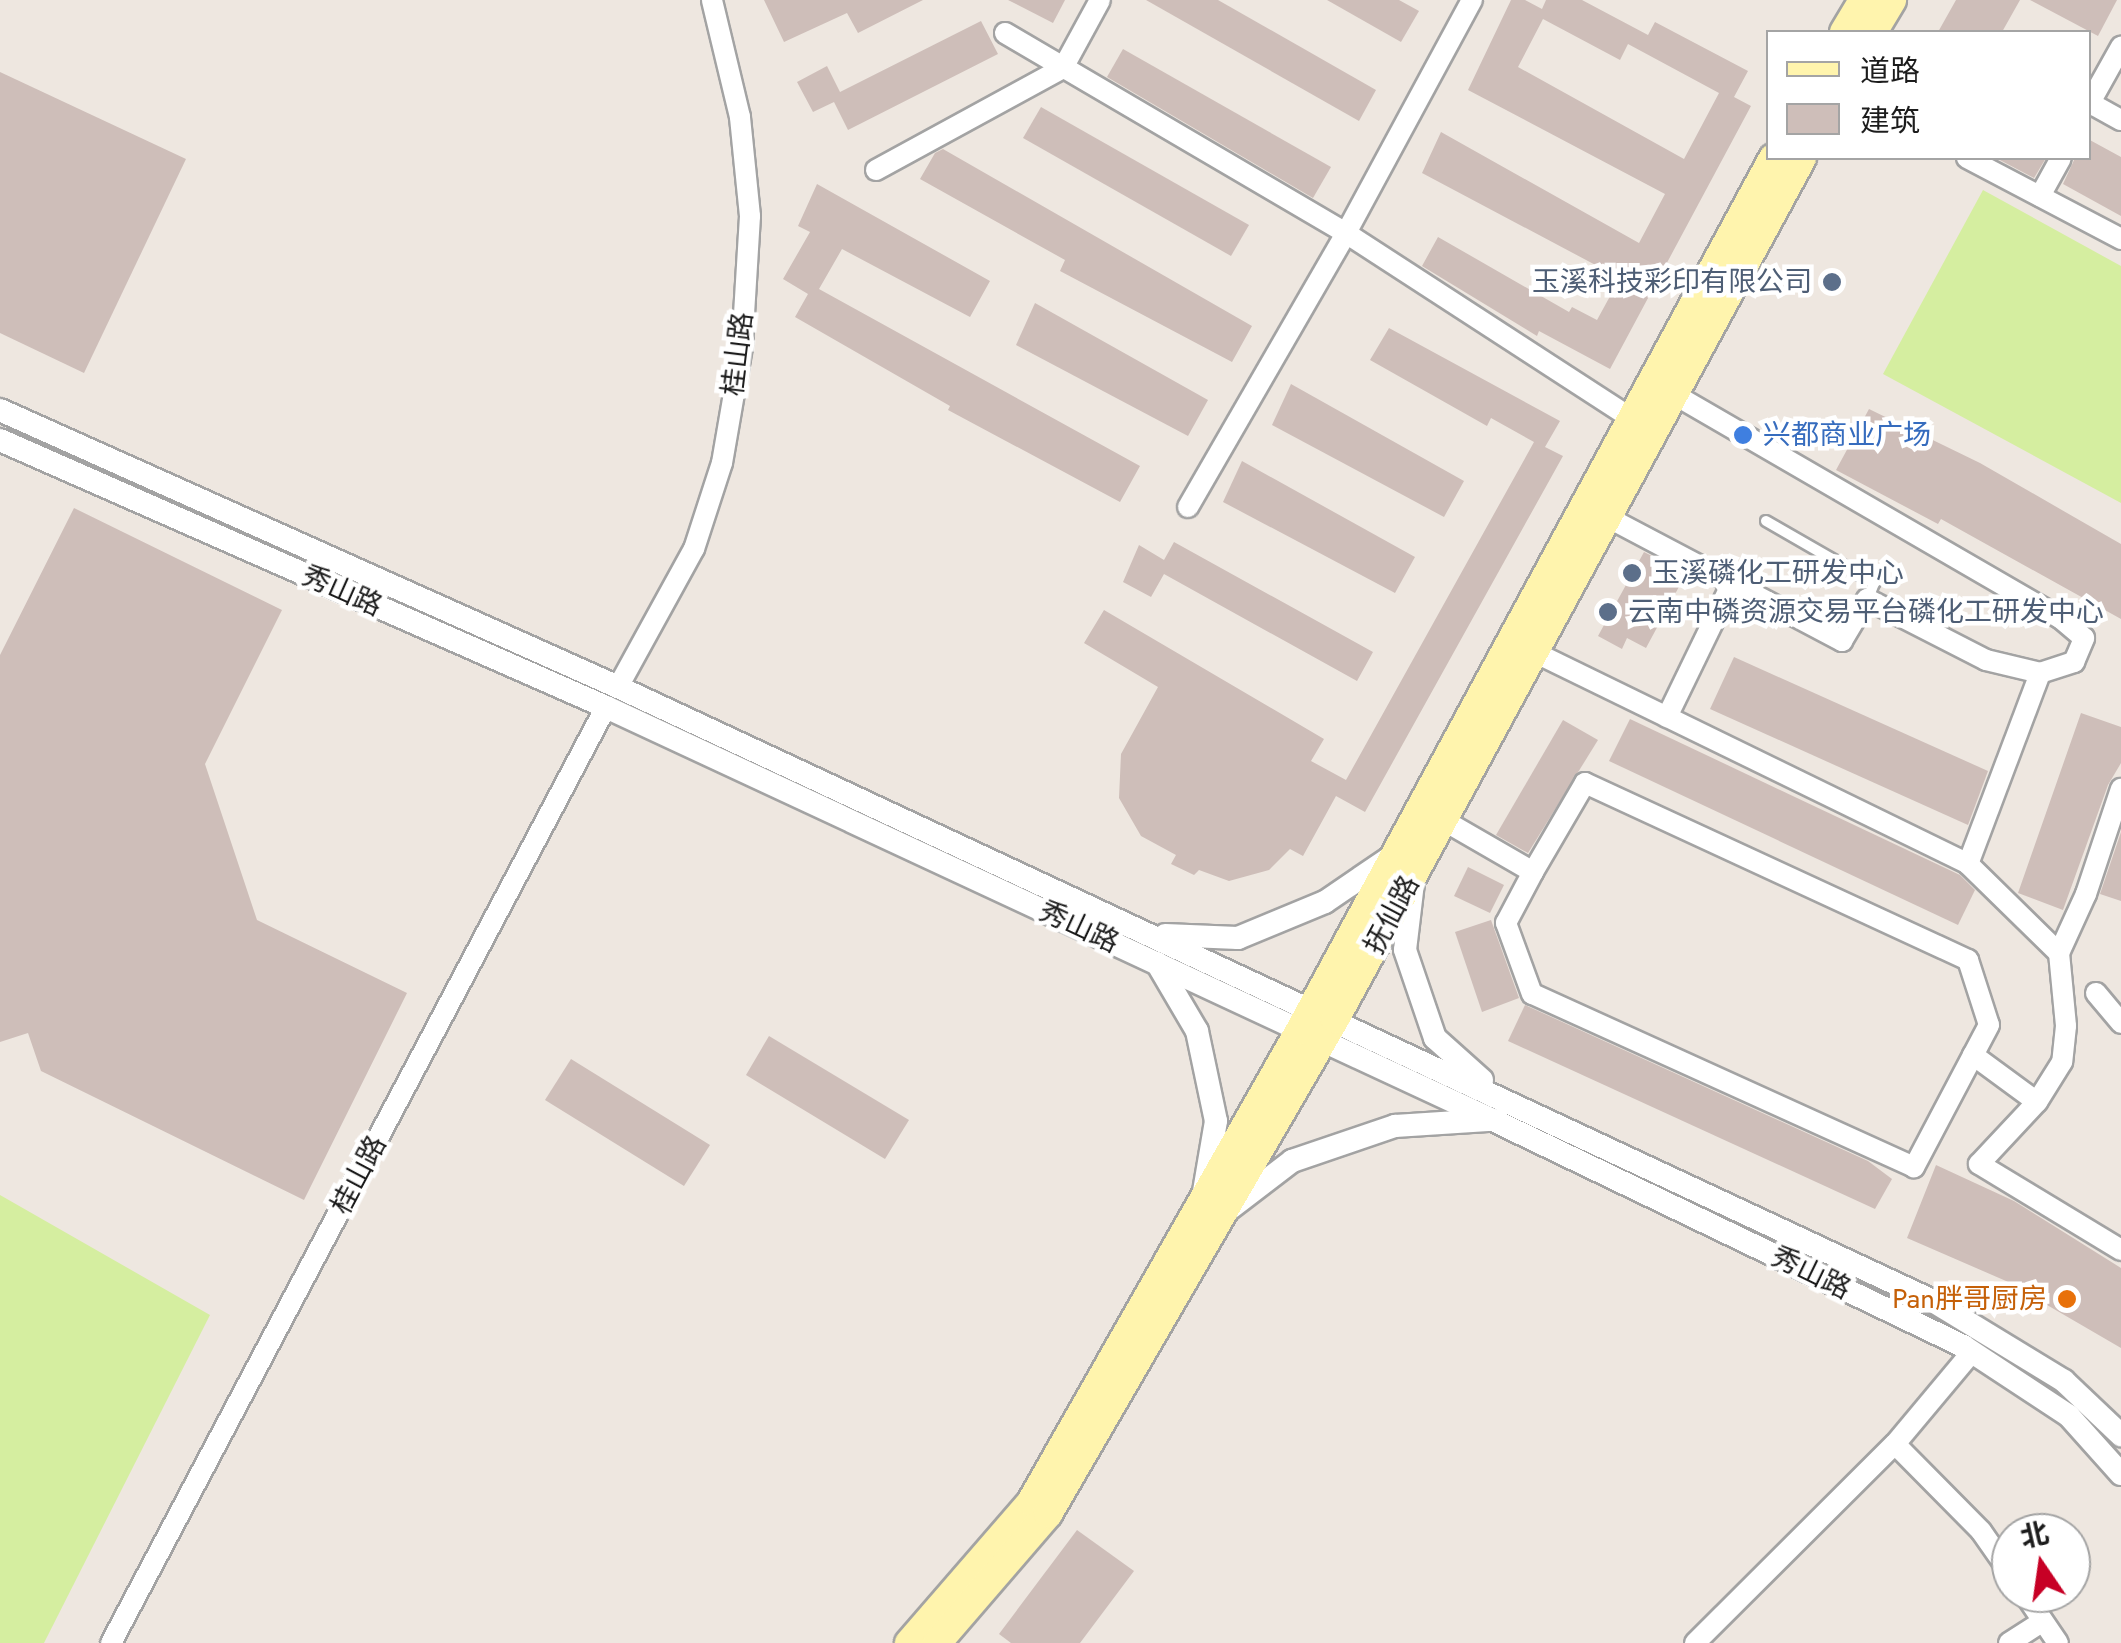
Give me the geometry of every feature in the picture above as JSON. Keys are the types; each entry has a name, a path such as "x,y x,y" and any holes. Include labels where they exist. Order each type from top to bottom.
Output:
{"main road":[{"path":"1845,30 1863,0"},
{"path":"1874,30 1892,0"},
{"name":"抚仙路","path":"937,1643 1048,1514 1212,1208 1404,864 1631,418 1773,160"},
{"name":"抚仙路","path":"1404,864 1443,820 1801,160"},
{"name":"抚仙路","path":"908,1643 1031,1502 1212,1208"}],"street":[{"name":"桂山路","path":"111,1643 694,549 722,463 742,348 750,216 740,117 712,0"},
{"path":"876,170 1063,68 1100,0"},
{"path":"1188,507 1346,233 1472,0"},
{"path":"1005,33 1346,233 1631,418"},
{"path":"2091,101 2121,47"},
{"path":"2091,106 2121,120"},
{"path":"1971,160 2121,239"},
{"path":"2040,196 2060,160"},
{"path":"1606,517 1842,641 1867,600 1986,660 2040,673 2074,662 2084,638 2060,618 1815,472 1673,394"},
{"name":"秀山路","path":"0,410 612,697 1157,963 1499,1096 1976,1324 2064,1381 2121,1436"},
{"name":"秀山路","path":"0,440 612,697 1151,934 1493,1120 1972,1352 2069,1416 2121,1474"},
{"path":"1668,717 1732,583"},
{"path":"1534,652 1968,864 2059,952"},
{"path":"1968,864 2040,673"},
{"path":"1585,784 1968,960 1989,1025 1914,1166 1532,994 1506,923 1533,872 1585,784"},
{"path":"2121,789 2086,894 2059,952 2066,1026 2062,1062 2037,1102 1979,1164 2121,1250"},
{"path":"1443,820 1533,872"},
{"path":"1151,934 1238,938 1404,864 1405,950 1435,1038 1499,1096"},
{"path":"1157,963 1198,1031 1216,1120 1212,1208"},
{"path":"2096,993 2121,1022"},
{"path":"1973,1055 2037,1102"},
{"path":"1212,1208 1292,1162 1395,1126 1493,1120"},
{"path":"1695,1643 1894,1444 1972,1352"},
{"path":"1894,1444 1991,1545"},
{"path":"2038,1613 2058,1643"},
{"path":"2010,1643 2043,1621"}],"lane":[{"path":"1766,521 1874,583 1867,600"}],"green space":[{"path":"1983,190 2121,266 2121,503 1883,374"},
{"path":"0,1195 210,1315 44,1643 0,1643"}],"building":[{"path":"764,0 923,0 858,33 847,13 784,42"},
{"path":"1008,0 1065,0 1053,23"},
{"path":"1146,0 1218,0 1376,90 1359,121"},
{"path":"1327,0 1399,0 1419,11 1401,42"},
{"path":"1511,0 1525,0 1542,9 1546,0 1582,0 1648,35 1655,22 1748,71 1734,97 1751,106 1610,369 1539,331 1537,336 1422,266 1438,237 1569,312 1572,307 1597,320 1620,278 1422,173 1441,132 1639,243 1665,194 1468,90","holes":["1543,19 1620,60 1628,44 1719,93 1684,159 1518,67"]},
{"path":"1956,0 2020,0 2003,30 1939,30"},
{"path":"2030,0 2117,0 2098,36"},
{"path":"981,21 998,54 848,130 834,102 813,112 797,82 827,66 840,92"},
{"path":"1123,49 1331,167 1313,198 1107,77"},
{"path":"0,72 186,159 84,373 0,333"},
{"path":"1041,107 1249,225 1231,256 1023,138"},
{"path":"2091,141 2121,157 2121,216 2063,184 2074,160 2091,160"},
{"path":"943,149 1252,326 1232,362 1060,271 1065,260 920,179 935,153"},
{"path":"2000,160 2045,160 2034,178"},
{"path":"817,184 990,281 970,317 842,249 819,289 1140,466 1120,502 948,410 950,406 795,317 808,294 783,279 810,232 798,226"},
{"path":"1035,303 1208,400 1188,436 1016,345"},
{"path":"1389,328 1560,421 1545,447 1563,456 1365,812 1336,796 1303,856 1290,849 1269,870 1229,881 1199,870 1194,875 1171,864 1176,855 1141,836 1119,798 1121,754 1158,687 1084,643 1104,610 1324,739 1311,761 1346,780 1534,442 1491,418 1487,426 1370,360"},
{"path":"1291,384 1464,481 1444,517 1272,425"},
{"path":"1869,409 1980,463 2121,544 2121,619 1941,519 1938,524 1836,470"},
{"path":"1242,461 1415,557 1395,593 1223,502"},
{"path":"74,508 282,610 205,764 257,920 407,993 304,1200 41,1071 28,1033 0,1042 0,655"},
{"path":"1174,542 1373,652 1357,681 1164,574 1151,597 1123,582 1139,545 1164,560"},
{"path":"1644,552 1668,564 1663,573 1681,583 1646,648 1627,638 1622,649 1598,636"},
{"path":"1734,657 1988,771 1968,825 1710,709"},
{"path":"2081,713 2121,727 2121,763 2108,785 2063,910 2018,893"},
{"path":"1630,719 1960,875 1975,890 1958,925 1609,761"},
{"path":"1563,720 1598,740 1528,853 1496,835"},
{"path":"2121,832 2121,901 2100,894"},
{"path":"1468,867 1504,885 1490,913 1454,896"},
{"path":"1491,920 1519,998 1482,1012 1455,932"},
{"path":"1525,1005 1868,1161 1892,1179 1875,1209 1508,1041"},
{"path":"769,1036 909,1120 885,1159 746,1075"},
{"path":"571,1059 710,1145 684,1186 545,1100"},
{"path":"1936,1165 2014,1201 2121,1268 2121,1348 2006,1281 1907,1238"},
{"path":"1077,1530 1134,1571 1080,1643 1011,1643 999,1634"}],"place":[{"name":"玉溪科技彩印有限公司","path":"1832,282"},
{"name":"兴都商业广场","path":"1743,435"},
{"name":"玉溪磷化工研发中心","path":"1632,573"},
{"name":"云南中磷资源交易平台磷化工研发中心","path":"1608,612"},
{"name":"Pan胖哥厨房","path":"2067,1299"}]}
